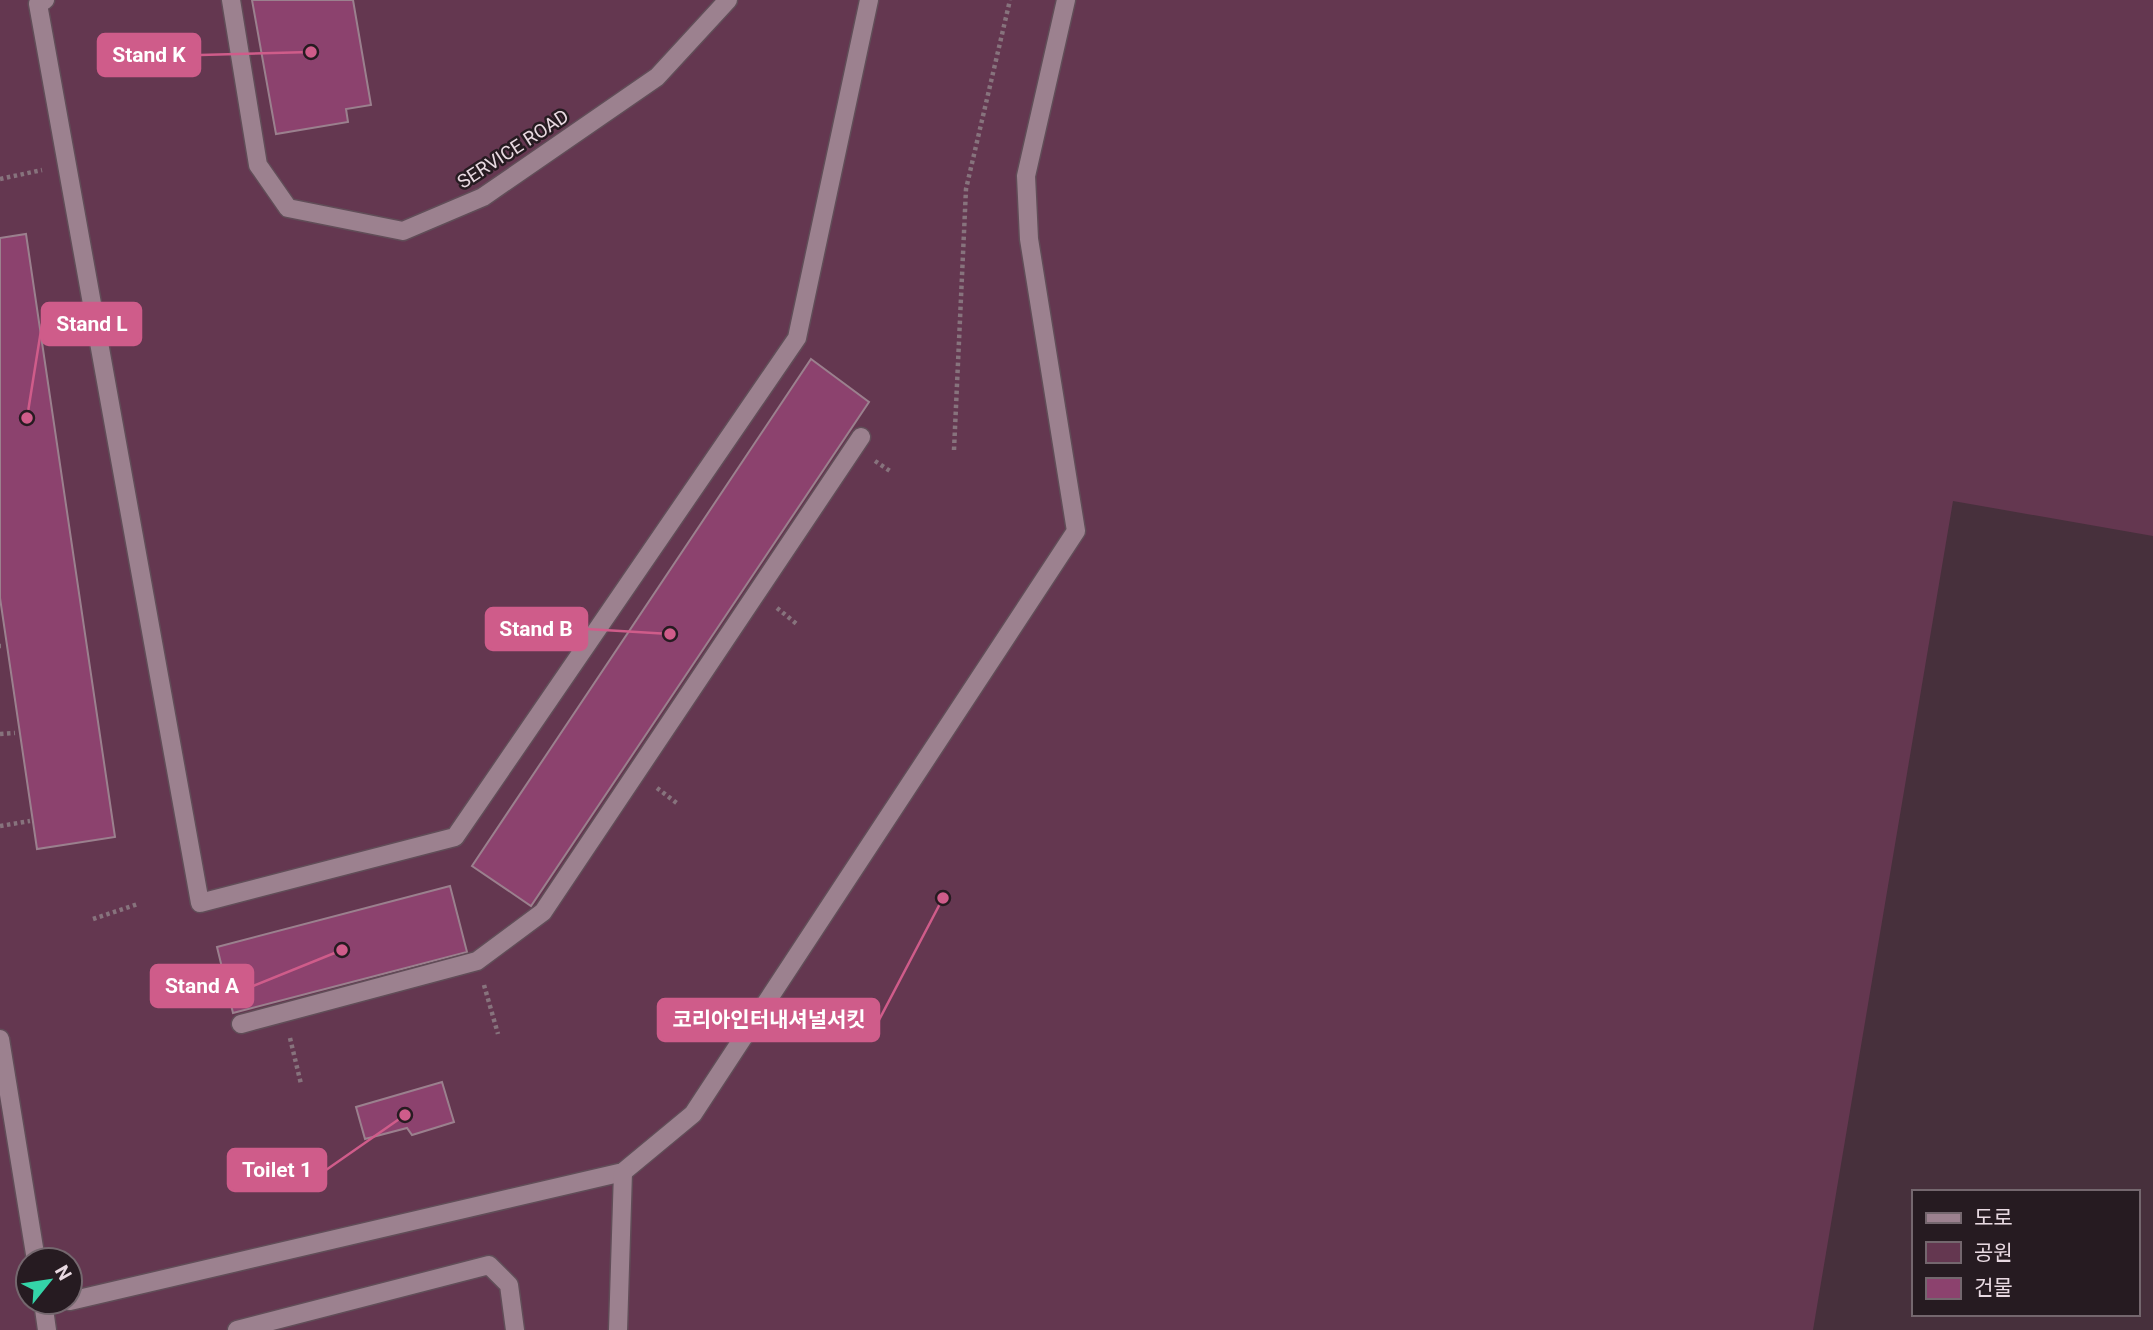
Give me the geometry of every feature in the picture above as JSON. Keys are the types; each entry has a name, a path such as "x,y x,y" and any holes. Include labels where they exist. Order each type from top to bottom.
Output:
{"street":[{"path":"45,0 38,4 200,903 455,836 797,338 869,0"},
{"name":"SERVICE ROAD","path":"231,0 258,165 288,208 403,232 483,197 657,77 728,0"},
{"path":"84,1298 623,1172 693,1114 1076,531 1028,239 1026,176 1066,0"},
{"path":"242,1024 477,961 543,912 861,436"},
{"path":"0,1039 34,1246"},
{"path":"618,1330 623,1172"},
{"path":"237,1330 489,1265 509,1285 515,1330"}],"path":[{"path":"954,450 966,189 1010,0"},
{"path":"0,179 67,165"},
{"path":"0,734 15,733"},
{"path":"0,826 30,821"},
{"path":"93,919 138,904"},
{"path":"477,961 498,1034"},
{"path":"285,1013 301,1084"}],"green space":[{"path":"0,0 2153,0 2153,536 1953,501 1813,1330 0,1330"}],"building":[{"path":"252,0 353,0 371,105 346,109 348,122 276,134"},
{"path":"26,234 115,837 37,849 0,598 0,238"},
{"path":"811,359 869,402 531,906 472,866"},
{"path":"450,886 467,952 233,1013 217,947"},
{"path":"442,1082 454,1122 412,1135 407,1128 365,1139 356,1107"}],"place":[{"name":"Stand K","path":"311,52"},
{"name":"Stand L","path":"27,418"},
{"name":"Stand B","path":"670,634"},
{"name":"코리아인터내셔널서킷","path":"943,898"},
{"name":"Stand A","path":"342,950"},
{"name":"Toilet 1","path":"405,1115"}]}
